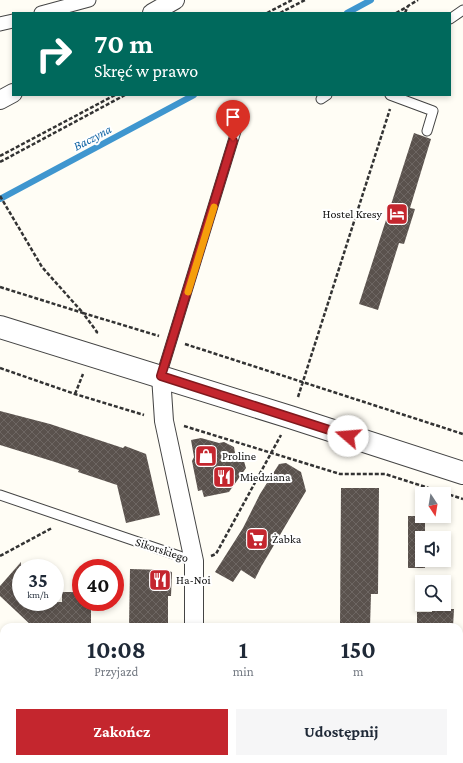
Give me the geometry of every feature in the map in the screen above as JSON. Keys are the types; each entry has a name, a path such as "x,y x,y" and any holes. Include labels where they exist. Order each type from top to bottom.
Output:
{"street":[{"path":"45,12 89,0"},
{"path":"154,12 175,0"},
{"path":"0,24 12,21"},
{"path":"0,100 12,94"},
{"path":"0,327 161,376 463,473"},
{"name":"Sikorskiego","path":"161,376 164,420 194,561"},
{"path":"194,561 194,623"}],"lane":[{"path":"451,18 463,10"},
{"path":"392,96 433,111 427,131"},
{"path":"161,376 241,115"},
{"name":"Sikorskiego","path":"0,495 194,561"}],"path":[{"path":"283,0 284,4"},
{"path":"269,12 292,0"},
{"path":"282,12 305,0"},
{"path":"398,12 418,0"},
{"path":"405,12 408,6"},
{"path":"0,156 112,96"},
{"path":"0,162 123,96"},
{"path":"194,561 216,554 290,417 303,383 392,96"},
{"path":"0,196 42,267 83,313 173,340 463,434"},
{"path":"0,368 75,394 340,474 385,474 463,499"},
{"path":"0,556 69,519"}],"building":[{"path":"414,133 431,139 410,208 415,209 404,244 399,243 378,310 359,304"},
{"path":"0,411 50,424 123,448 125,446 146,454 160,515 126,523 117,485 78,472 79,470 0,445"},
{"path":"201,438 219,443 224,442 234,447 235,453 243,458 246,468 229,492 204,497 202,490 198,491 192,461 194,457 191,440"},
{"path":"286,463 301,472 306,491 255,579 241,570 233,582 215,572 243,528 260,494 279,464"},
{"path":"341,488 379,488 378,594 371,594 370,623 340,623"},
{"path":"408,516 415,516 415,523 425,523 425,531 415,531 415,567 425,568 408,568"},
{"path":"130,569 163,570 172,572 171,596 168,596 168,623 129,623"},
{"path":"12,572 12,607 0,596 0,586"},
{"path":"64,592 72,592 72,611 91,611 91,623 29,623 16,611 64,611"},
{"path":"451,609 454,609 453,623 417,623 417,612 451,611"}],"waterway":[{"name":"Baczyna","path":"349,12 371,0"},
{"name":"Baczyna","path":"0,199 192,96"}],"slow traffic":[{"path":"188,292 214,207"}],"place":[{"name":"Hostel Kresy","path":"397,214"},
{"name":"Proline","path":"206,456"},
{"name":"Miedziana","path":"224,477"},
{"name":"Żabka","path":"257,539"},
{"name":"Ha-Noi","path":"160,580"}],"route":[{"path":"233,141 181,316 161,376 348,436"}]}
